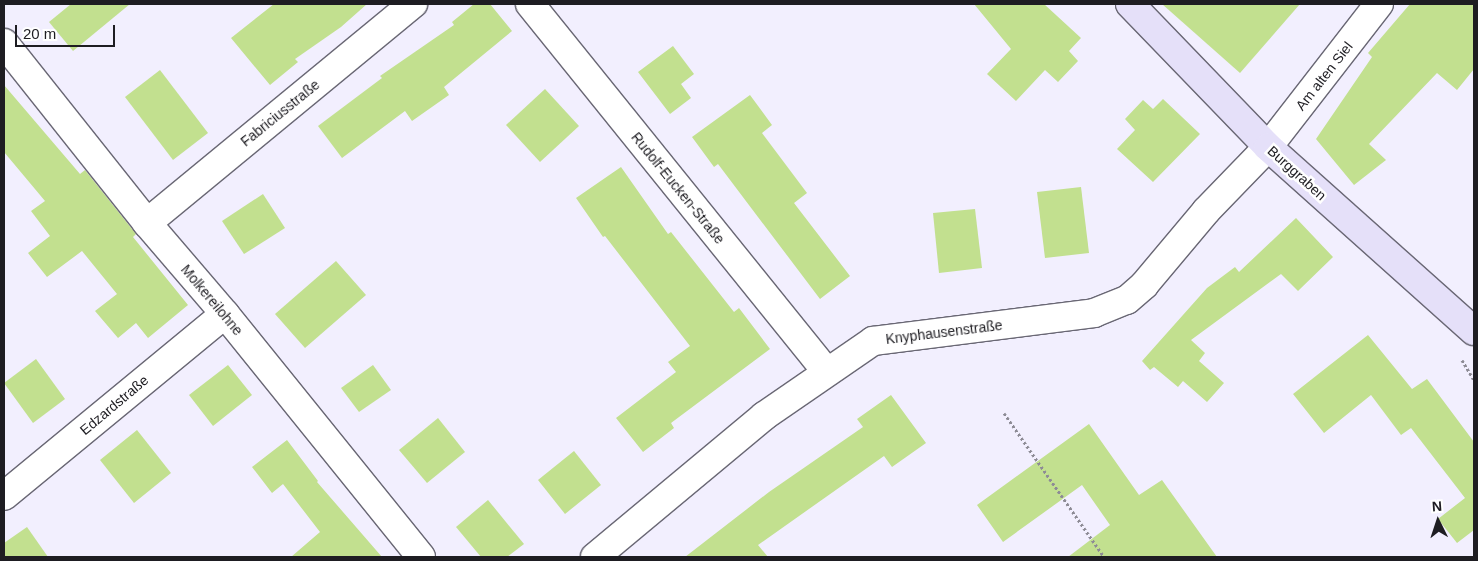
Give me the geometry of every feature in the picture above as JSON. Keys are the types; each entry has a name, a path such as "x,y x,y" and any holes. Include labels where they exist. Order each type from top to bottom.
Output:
{"main road":[{"name":"Burggraben","path":"1130,4 1268,147 1474,331"}],"street":[{"name":"Fabriciusstraße","path":"147,223 413,4"},
{"name":"Rudolf-Eucken-Straße","path":"530,4 826,371"},
{"name":"Am alten Siel","path":"1268,147 1379,4"},
{"name":"Molkereilohne","path":"4,43 147,223 225,314 421,557"},
{"name":"Knyphausenstraße","path":"607,554 764,416 826,371 873,341 1094,313 1127,300 1144,285 1206,211 1268,147"},
{"name":"Edzardstraße","path":"4,496 225,314"}],"path":[{"path":"1458,355 1474,380"},
{"path":"1004,413 1104,557"}],"building":[{"path":"71,4 130,4 73,51 49,22"},
{"path":"274,4 367,4 341,27 295,59 298,62 270,85 231,38"},
{"path":"474,4 490,4 512,31 444,87 449,95 412,121 405,111 342,158 318,126 382,78 380,76 454,25 452,22"},
{"path":"974,4 1044,4 1081,38 1069,51 1078,61 1058,82 1045,70 1016,101 987,74 1011,49"},
{"path":"1162,4 1300,4 1240,73"},
{"path":"1410,4 1474,4 1474,69 1457,90 1437,73 1369,144 1386,160 1354,185 1316,139 1372,57 1368,53"},
{"path":"673,46 694,74 681,84 691,98 670,114 638,72"},
{"path":"160,70 208,133 173,160 125,97"},
{"path":"4,85 80,174 85,170 136,234 133,237 188,305 148,338 136,323 118,338 95,311 117,294 82,251 47,277 28,253 50,236 31,211 45,201 4,152"},
{"path":"545,89 579,126 540,162 506,125"},
{"path":"750,95 772,125 762,133 807,193 794,203 850,276 820,299 718,164 714,167 692,137"},
{"path":"1163,99 1200,134 1153,182 1117,149 1135,130 1125,119 1143,100 1153,109"},
{"path":"621,167 668,234 671,232 734,312 739,308 770,349 671,423 674,428 643,452 616,418 676,372 668,362 690,346 605,236 603,237 576,198"},
{"path":"1081,187 1089,253 1045,258 1037,192"},
{"path":"263,194 285,228 244,254 222,221"},
{"path":"975,209 982,268 939,273 933,213"},
{"path":"1296,218 1333,257 1298,291 1281,274 1191,340 1205,353 1199,361 1224,383 1207,402 1183,381 1178,387 1154,367 1150,370 1142,361 1207,288 1235,267 1239,272"},
{"path":"336,261 366,295 305,348 275,314"},
{"path":"1368,335 1412,389 1427,379 1474,442 1474,530 1457,543 1438,519 1465,498 1411,428 1401,435 1371,395 1324,433 1293,394"},
{"path":"36,359 65,399 33,423 4,383"},
{"path":"228,365 252,395 213,426 189,395"},
{"path":"373,365 391,390 359,412 341,388"},
{"path":"891,395 926,443 892,467 884,456 758,545 768,557 685,557 769,492 863,427 857,419"},
{"path":"438,418 465,452 427,483 399,450"},
{"path":"1089,424 1139,495 1162,480 1217,557 1068,557 1110,525 1082,485 1003,542 977,505"},
{"path":"137,430 171,473 134,503 100,460"},
{"path":"287,440 317,482 382,557 291,557 320,532 283,484 272,493 252,467"},
{"path":"574,451 601,485 565,514 538,480"},
{"path":"488,500 524,544 507,557 481,557 456,527"},
{"path":"27,527 48,557 4,557 4,543"}]}
